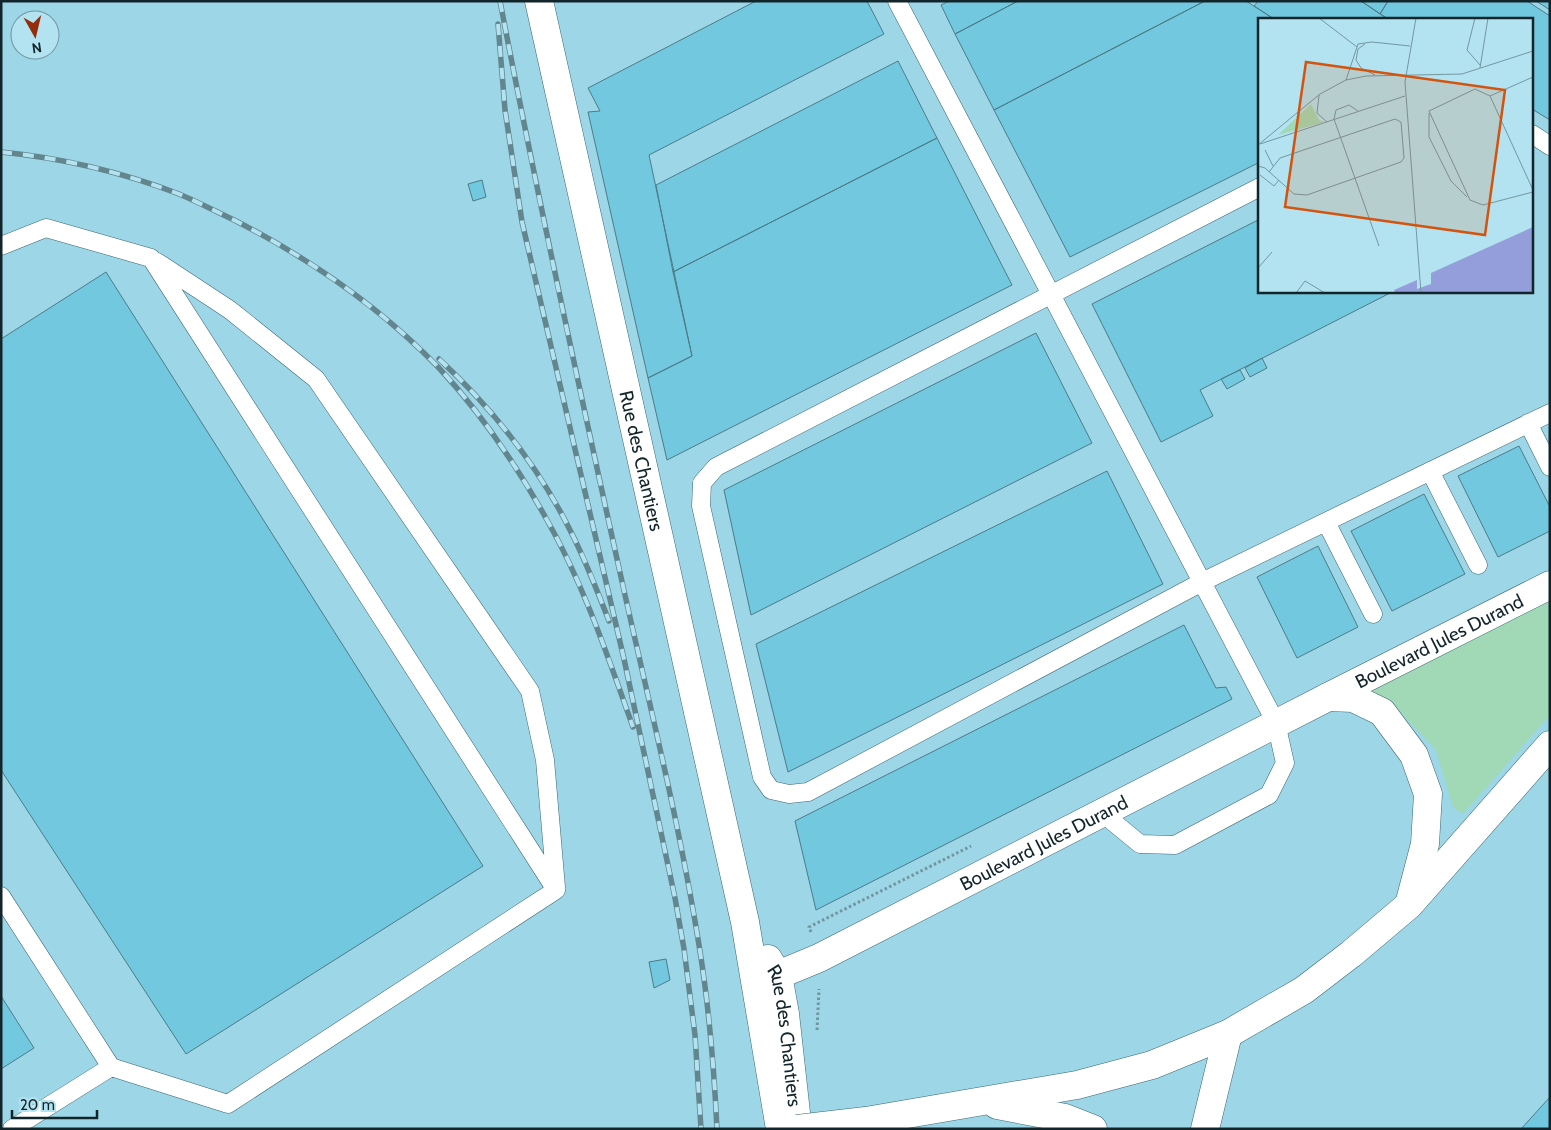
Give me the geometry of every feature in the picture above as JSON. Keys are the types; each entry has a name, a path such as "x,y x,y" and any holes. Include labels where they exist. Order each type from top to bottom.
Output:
{"street":[{"name":"Rue des Chantiers","path":"539,1 744,922 766,977 785,1014 797,1129"},
{"name":"Boulevard Jules Durand","path":"766,977 819,958 1101,812 1550,585"},
{"name":"Boulevard Jules Durand","path":"1328,697 1353,698 1382,712 1414,755 1428,794 1425,844 1409,905"},
{"path":"797,1129 866,1121 1076,1085 1152,1065 1228,1034 1304,990 1351,954 1409,905 1550,745"},
{"name":"Rue des Chantiers","path":"766,977 780,1129"},
{"path":"1206,1129 1228,1034"},
{"path":"978,1102 1065,1118 1093,1129"}],"lane":[{"path":"897,1 1276,723 1285,763 1269,795 1175,845 1140,844 1101,812"},
{"path":"1534,135 1550,146"},
{"path":"1258,188 716,467 702,483 701,506 762,777 771,790 789,794 808,792 1202,582 1550,413"},
{"path":"1,246 46,228 151,258 230,310 316,379 530,691 545,760 556,890"},
{"path":"151,258 556,890"},
{"path":"1528,424 1550,466"},
{"path":"1430,471 1478,565"},
{"path":"1326,522 1373,614"},
{"path":"1,896 111,1067 228,1104 556,890"},
{"path":"12,1129 111,1067"}],"shaded area":[{"path":"1,1 1550,1 1550,1129 1,1129"}],"green space":[{"path":"1550,592 1550,715 1463,814 1453,807 1436,750 1389,700 1347,692"}],"building":[{"path":"756,1 867,1 884,34 649,155 692,356 648,378 588,112 600,111 588,88"},
{"path":"949,1 1018,1 955,34 941,5"},
{"path":"1018,1 1205,1 994,110 955,34"},
{"path":"1205,1 1246,1 1272,18 1258,18 1258,163 1070,257 994,110"},
{"path":"1258,1 1361,1 1386,18 1272,18 1254,6"},
{"path":"1361,1 1388,1 1380,14"},
{"path":"1388,1 1527,1 1550,16 1550,120 1534,110 1534,18 1386,18 1380,14"},
{"path":"1536,1 1550,1 1550,10"},
{"path":"898,61 937,138 673,272 656,185"},
{"path":"937,138 1012,285 667,460 648,378 692,356 673,272"},
{"path":"482,180 486,197 473,201 468,184"},
{"path":"1258,220 1258,292 1392,292 1200,390 1213,416 1161,442 1092,304"},
{"path":"106,272 483,866 186,1054 1,770 1,339"},
{"path":"1036,333 1092,443 751,615 724,490"},
{"path":"1262,358 1267,368 1250,377 1245,368"},
{"path":"1240,370 1245,379 1227,389 1221,379"},
{"path":"1519,446 1550,507 1550,531 1498,557 1458,476"},
{"path":"1107,471 1163,584 788,772 756,644"},
{"path":"1424,494 1465,574 1392,611 1351,531"},
{"path":"1318,546 1358,627 1297,658 1257,577"},
{"path":"1184,625 1216,688 1226,687 1232,699 816,910 795,821"},
{"path":"666,959 670,980 654,988 649,962"},
{"path":"1,996 34,1048 1,1069"},
{"path":"1550,1097 1550,1129 1521,1129"}],"railway":[{"path":"500,1 560,298 683,857 706,991 717,1129"},
{"path":"498,24 505,110 522,222 624,659 675,898 684,949 695,1035 701,1129"},
{"path":"1,152 47,158 91,167 136,179 193,200 264,236 317,268 369,305 417,346 454,385 484,422 511,460 547,520 584,596 633,727"},
{"path":"439,359 495,418 543,483 575,541 609,621"}]}
